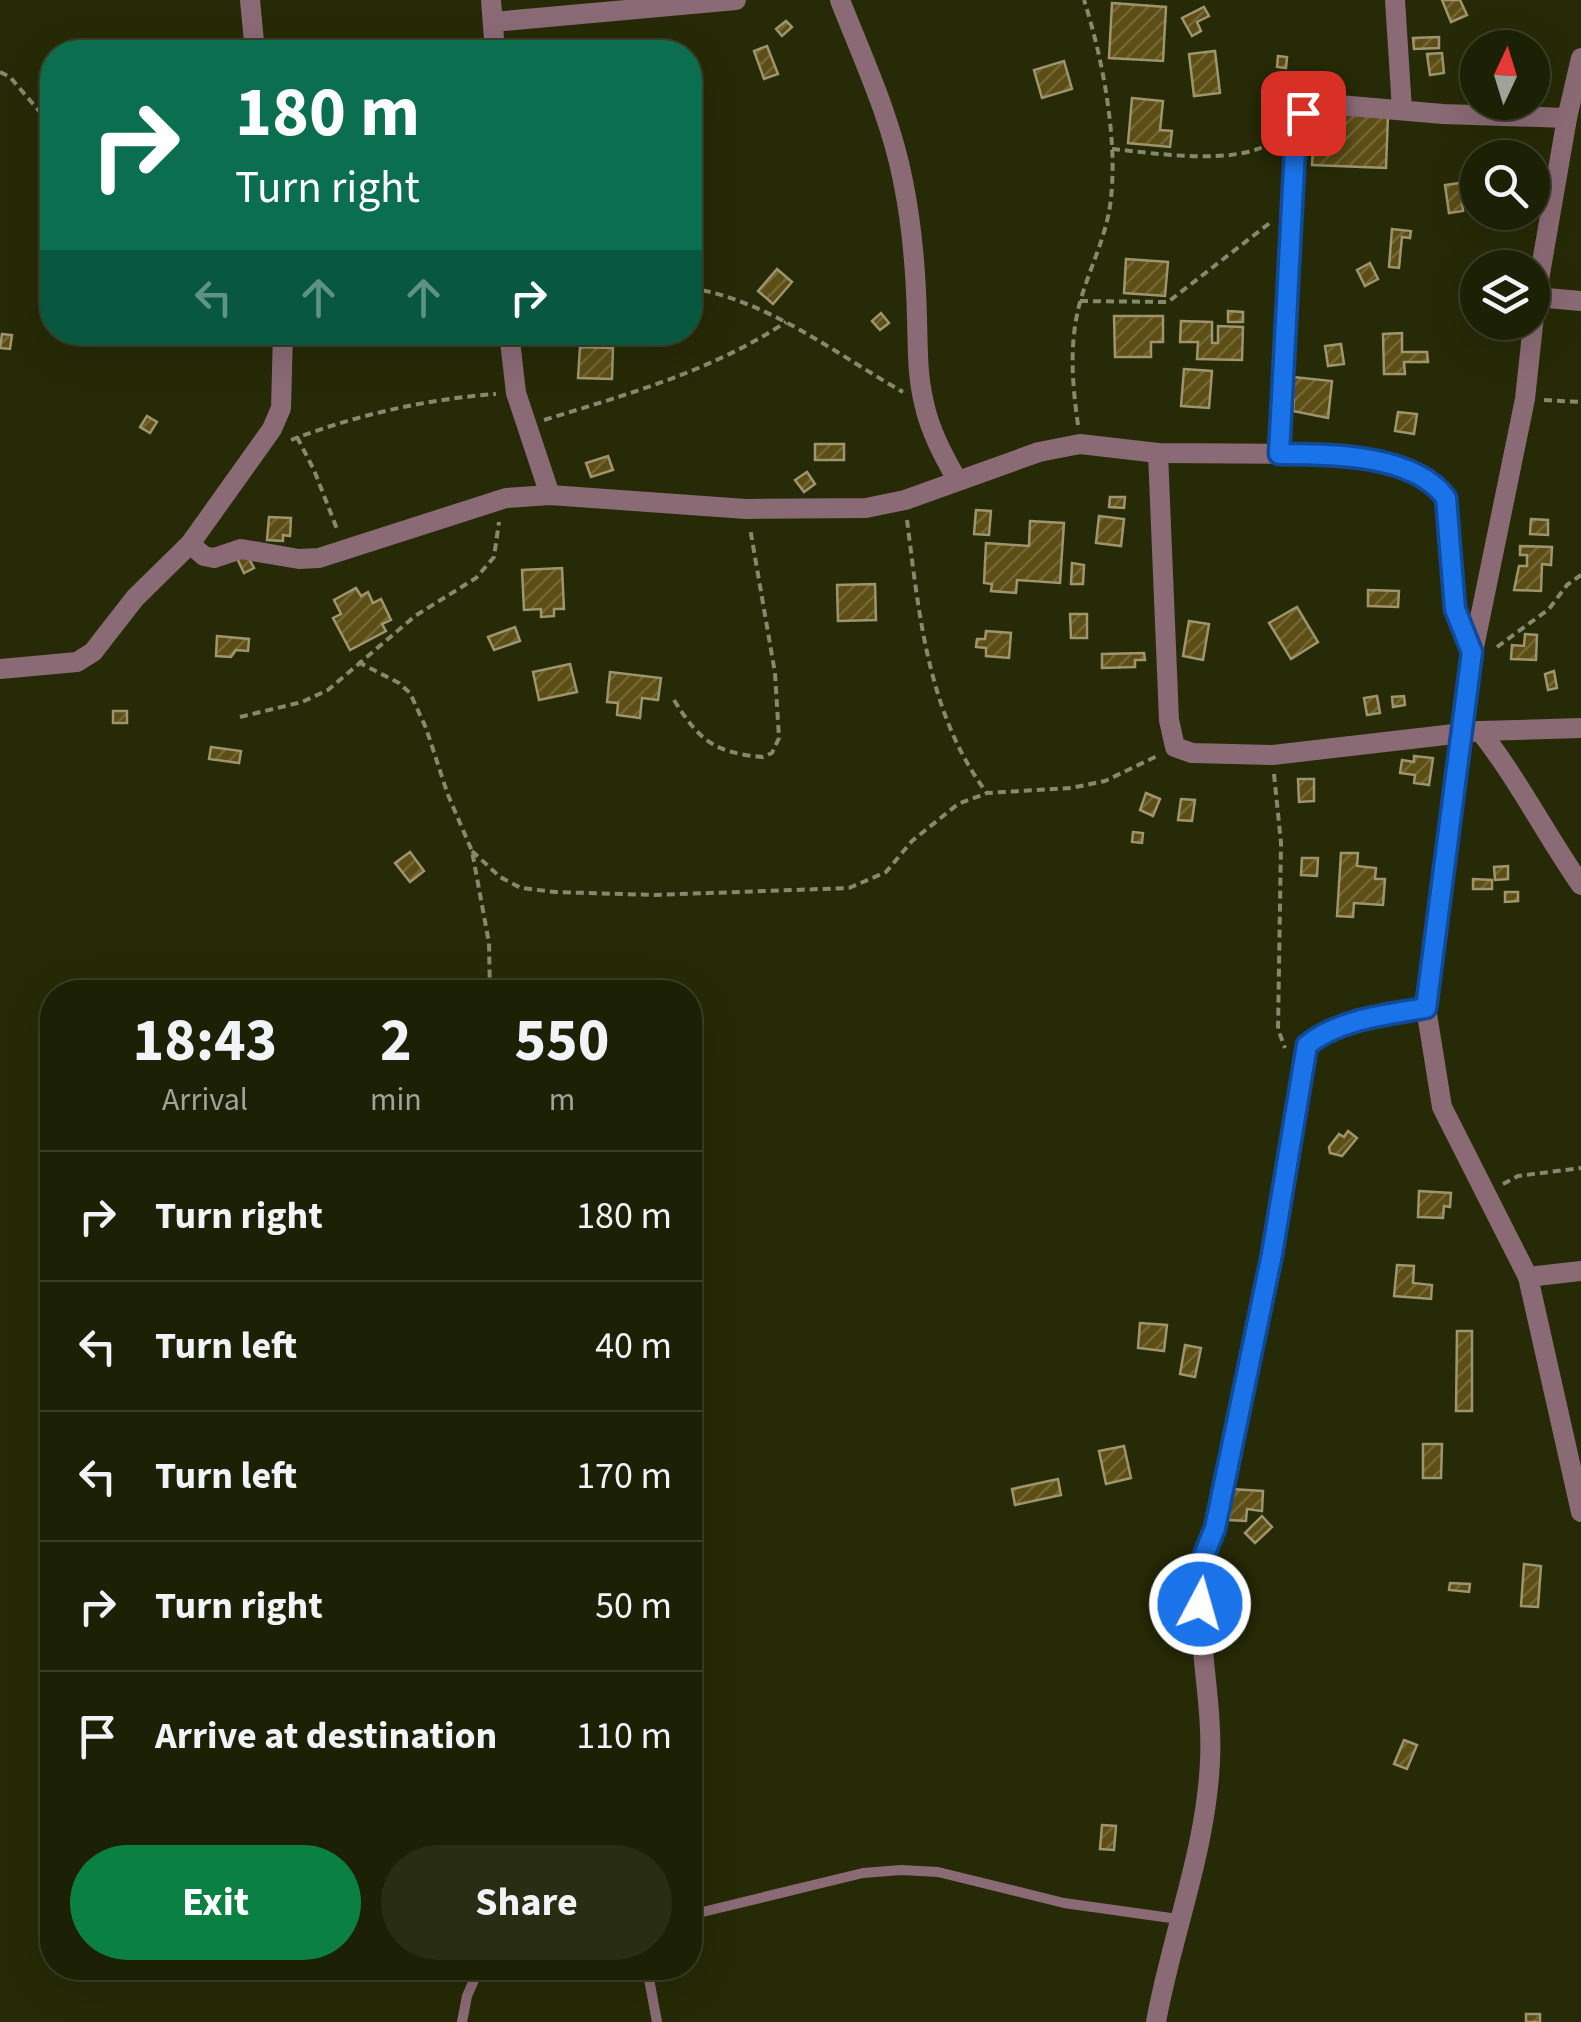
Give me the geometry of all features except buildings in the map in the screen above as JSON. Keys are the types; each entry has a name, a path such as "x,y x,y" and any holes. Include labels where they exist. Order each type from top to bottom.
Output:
{"street":[{"path":"250,0 254,40"},
{"path":"491,0 494,40"},
{"path":"493,22 736,0"},
{"path":"840,0 892,133 904,184 924,405 935,440 957,480"},
{"path":"1394,0 1402,110"},
{"path":"1544,250 1581,58"},
{"path":"1279,454 1298,121 1308,107 1316,104 1567,118"},
{"path":"1550,298 1581,301"},
{"path":"1531,340 1524,399 1472,652 1470,732 1426,1008 1442,1107 1528,1277 1581,1512"},
{"path":"0,668 76,662 93,652 135,598 190,544 272,430 281,408 282,345"},
{"path":"510,345 516,393 550,495"},
{"path":"190,544 204,556 214,558 241,549 298,560 320,558 506,498 550,495 746,509 866,508 904,500 1039,452 1080,444 1158,453 1324,454 1416,472 1435,484 1446,498 1455,609 1472,652"},
{"path":"1158,453 1169,720 1175,747 1192,753 1273,755 1470,732 1581,728"},
{"path":"1470,732 1499,755 1544,833 1581,885"},
{"path":"1156,2022 1178,1919 1197,1861 1210,1759 1200,1576 1215,1528 1272,1254 1307,1045 1322,1033 1345,1024 1426,1008"},
{"path":"1528,1277 1581,1272"}],"lane":[{"path":"702,1912 863,1873 902,1870 938,1872 1064,1904 1178,1919"},
{"path":"462,2022 474,1980"},
{"path":"649,1980 657,2022"}],"path":[{"path":"1080,444 1072,381 1072,339 1110,204 1112,149 1097,46 1084,0"},
{"path":"0,72 10,77 40,112"},
{"path":"1112,149 1192,155 1248,152 1266,147 1298,121"},
{"path":"1080,301 1168,302 1291,206"},
{"path":"702,290 721,294 786,322 924,405"},
{"path":"526,426 660,384 755,342 786,322"},
{"path":"256,454 297,438 450,397 516,393"},
{"path":"1524,399 1581,402"},
{"path":"297,438 321,486 343,551"},
{"path":"240,717 302,702 328,690 424,610 476,578 494,556 506,498"},
{"path":"904,500 921,616 943,716 966,766 987,793"},
{"path":"674,700 693,730 710,744 730,752 764,757 776,747 779,738 775,672 746,509"},
{"path":"1472,652 1493,649 1526,628 1581,575"},
{"path":"358,662 410,693 472,851 489,943 490,980"},
{"path":"472,851 500,877 521,888 556,892 654,895 849,888 886,872 912,841 943,815 987,793 1070,788 1105,781 1175,747"},
{"path":"1273,755 1281,843 1279,1036 1302,1070"},
{"path":"1487,1192 1518,1176 1581,1168"}],"route":[{"path":"1200,1604 1203,1558 1215,1528 1272,1254 1307,1045 1322,1033 1345,1024 1426,1008 1472,652 1455,609 1446,498 1435,484 1416,472 1365,460 1324,454 1279,454 1296,130 1303,113"}]}
